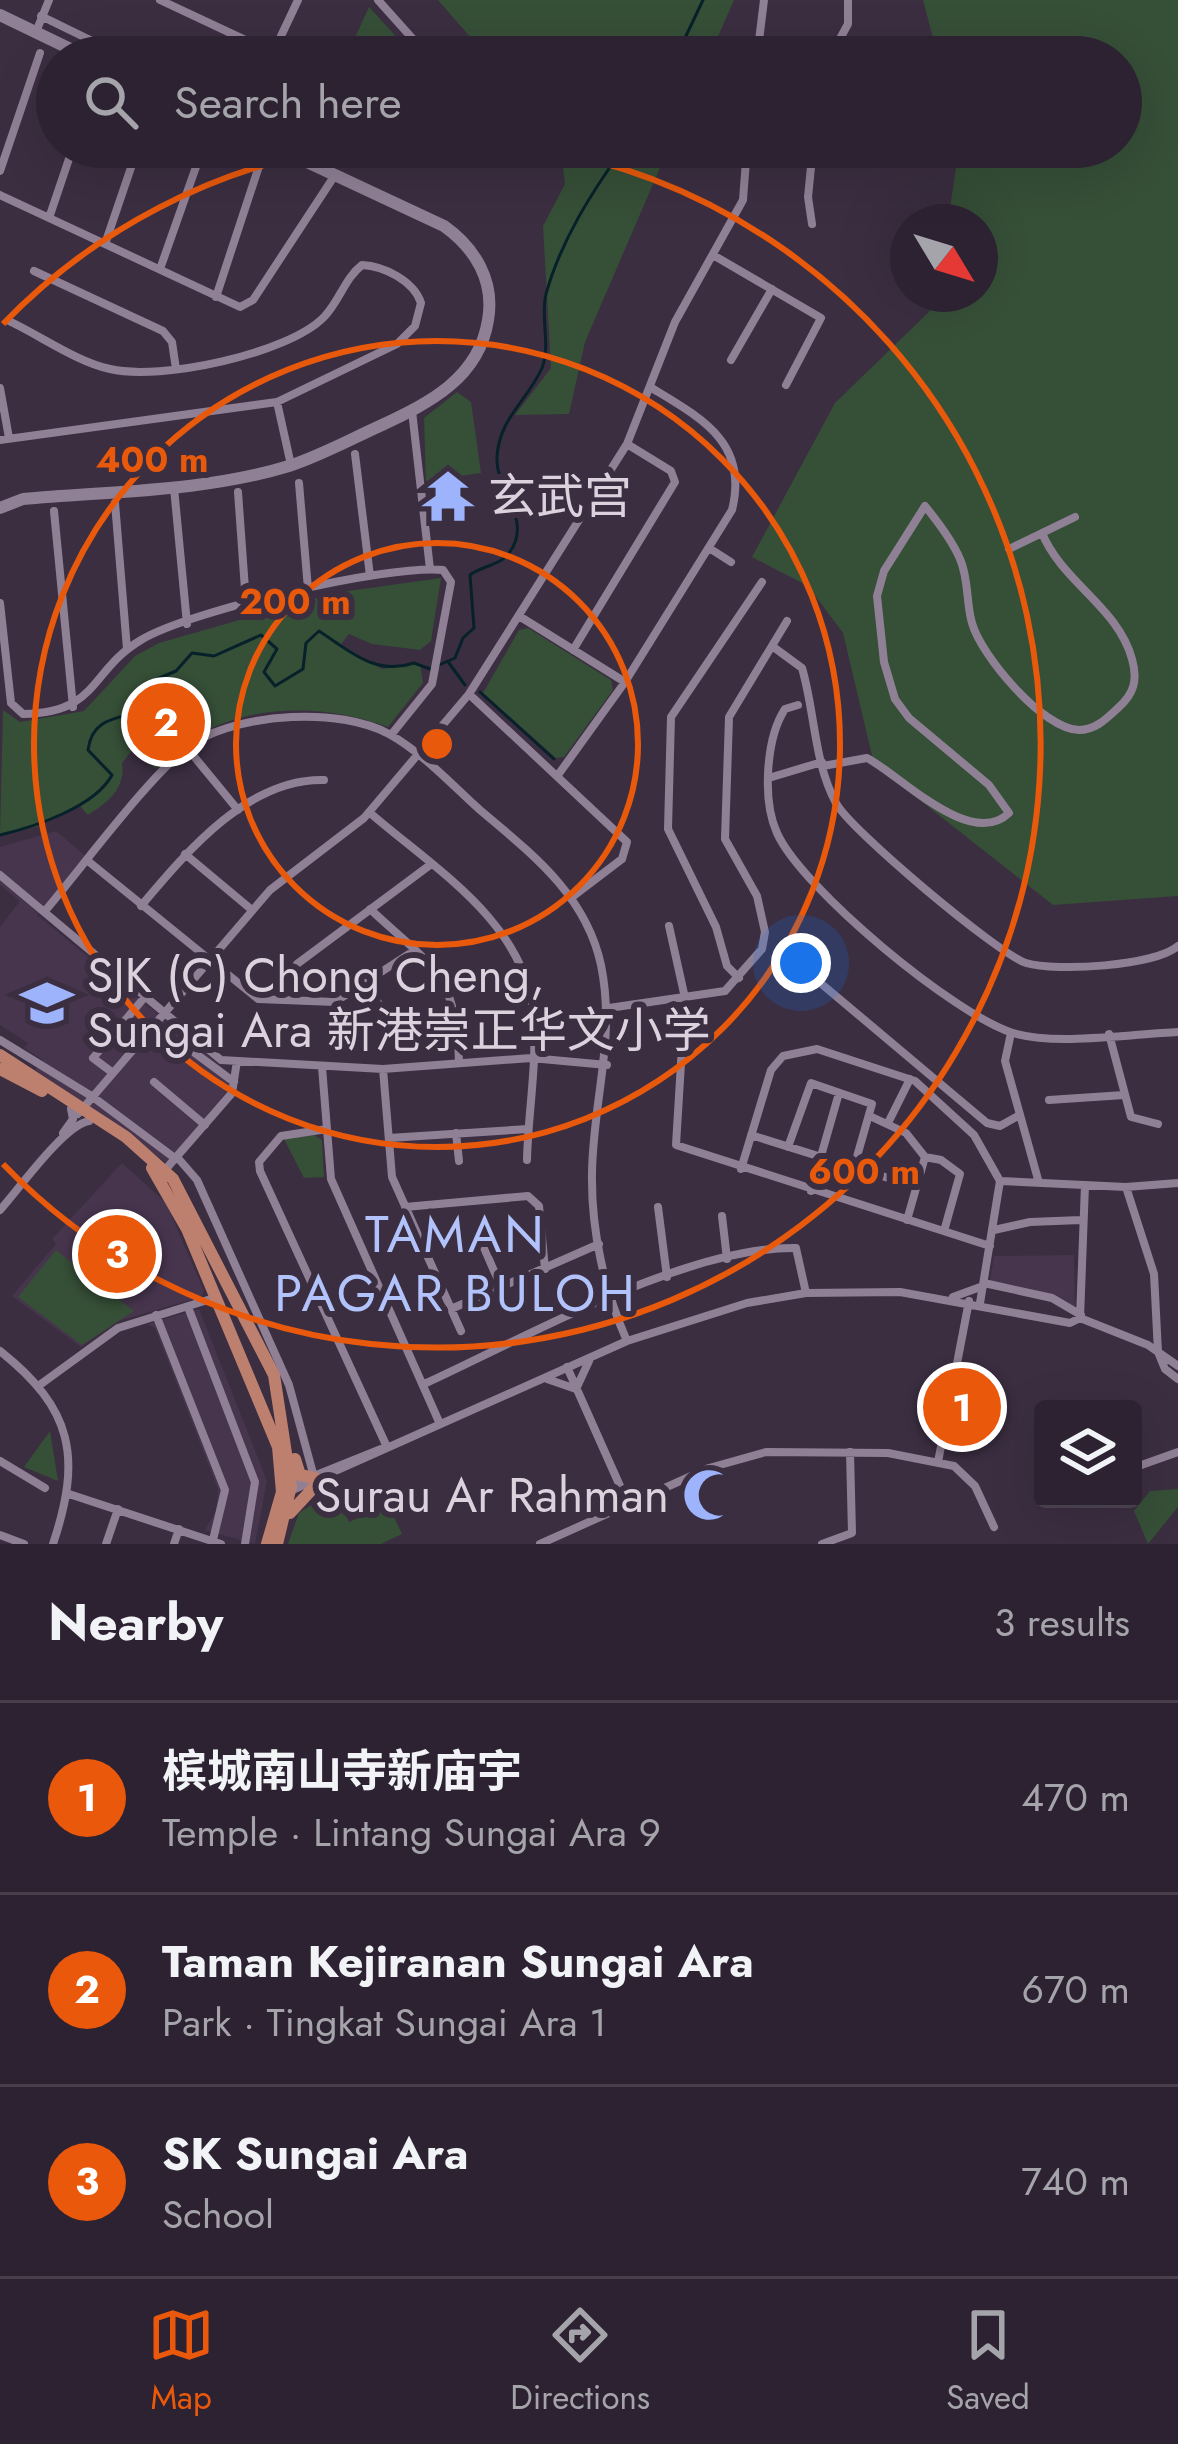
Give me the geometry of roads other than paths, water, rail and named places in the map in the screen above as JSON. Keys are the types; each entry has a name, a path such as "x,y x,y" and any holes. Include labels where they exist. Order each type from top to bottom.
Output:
{"main road":[{"path":"1,1061 83,1110 165,1170 274,1375 299,1473 316,1481 298,1500 277,1544"},
{"path":"83,1110 160,1177 248,1375 278,1447 286,1489 267,1544"},
{"path":"248,1375 265,1393 274,1375"},
{"path":"283,1418 283,1526"}],"street":[{"path":"36,32 49,0"},
{"path":"160,0 233,36"},
{"path":"281,36 298,0"},
{"path":"378,0 410,36"},
{"path":"760,36 764,0"},
{"path":"841,36 848,24 848,0"},
{"path":"0,15 44,36"},
{"path":"41,16 82,36"},
{"path":"0,171 36,65"},
{"path":"49,218 66,168"},
{"path":"105,244 131,168"},
{"path":"160,269 196,168"},
{"path":"216,297 258,168"},
{"path":"0,508 23,499 174,486 292,465 412,411 452,386 477,354 489,316 485,276 466,244 444,226 320,168"},
{"path":"60,1140 274,885 369,812 469,694 627,444 686,299 743,200 745,168"},
{"path":"811,168 812,224"},
{"path":"0,195 240,307 253,300 335,175"},
{"path":"713,255 821,318 786,385"},
{"path":"0,388 4,439 277,402 397,344 415,326 421,308 418,293 397,276 362,265 323,318 283,343 176,368 109,369 9,321"},
{"path":"34,271 163,331 172,342 176,368"},
{"path":"731,360 772,288"},
{"path":"558,775 625,682 732,510 735,463 715,428 650,387"},
{"path":"277,402 292,465"},
{"path":"412,411 430,569"},
{"path":"573,650 674,486 671,471 627,444"},
{"path":"355,454 370,576"},
{"path":"299,483 308,590"},
{"path":"174,486 187,624"},
{"path":"238,491 246,603"},
{"path":"115,502 128,650"},
{"path":"771,777 868,758 955,815 991,822 1009,813 989,785 909,718 895,699 884,662 878,596 884,571 925,506 962,562 971,623 991,658 1012,686 1058,725 1087,729 1129,698 1133,662 1116,628 1061,571 1042,533"},
{"path":"54,511 73,706"},
{"path":"1009,549 1075,517"},
{"path":"709,548 731,562"},
{"path":"0,603 10,703 23,714 73,706 148,636 246,603 370,576 430,569 449,575 435,676 391,735"},
{"path":"740,978 727,965 716,927 668,829 671,717 762,582"},
{"path":"518,616 625,682"},
{"path":"609,1008 725,991 762,949 765,932 757,896 725,839 728,722 787,621"},
{"path":"772,646 802,668 823,764 845,818 1016,958 1040,966 1158,961 1178,946"},
{"path":"469,694 627,842 622,859 572,897"},
{"path":"798,705 785,709 772,730 771,777 775,828 797,868 970,1014 1011,1033 1035,1037 1178,1032"},
{"path":"44,913 187,748 231,730 313,716 340,716 391,735 547,867 572,897 596,944 609,1008 607,1065 592,1173 609,1300 627,1341"},
{"path":"187,748 238,810"},
{"path":"141,906 207,829 305,781 323,780"},
{"path":"369,812 507,938 530,995 527,1160"},
{"path":"185,854 252,910"},
{"path":"88,861 258,999 322,1004 366,986 415,950"},
{"path":"297,964 430,865"},
{"path":"0,875 212,1056 383,1070 531,1058 607,1065"},
{"path":"370,909 440,974 455,1005 459,1063"},
{"path":"669,926 685,998 674,1142 741,1169 990,1246"},
{"path":"799,965 988,1123 1000,1126 1018,1116"},
{"path":"366,986 386,1013 389,1028"},
{"path":"113,1073 93,1058 144,998"},
{"path":"1011,1033 1004,1055 1039,1183"},
{"path":"1108,1034 1134,1121 1158,1124"},
{"path":"187,1035 180,1042 234,1082"},
{"path":"0,1040 83,1110 177,1158 197,1180 289,1384 316,1481"},
{"path":"741,1169 771,1070 795,1050 817,1049 910,1079 974,1135 1000,1181 983,1285 966,1320 938,1462"},
{"path":"165,1170 205,1125 234,1082 237,1061"},
{"path":"322,1067 331,1179 440,1424"},
{"path":"383,1070 392,1177 460,1331"},
{"path":"888,1123 910,1079"},
{"path":"154,1082 205,1125"},
{"path":"788,1147 808,1084 839,1093 872,1104 854,1167"},
{"path":"811,1191 839,1093"},
{"path":"1049,1100 1124,1095"},
{"path":"0,1210 77,1124 83,1110"},
{"path":"874,1118 919,1144 926,1157 908,1220"},
{"path":"389,1138 528,1129"},
{"path":"327,1130 281,1136 260,1162 260,1171 387,1447"},
{"path":"456,1133 459,1161"},
{"path":"751,1135 917,1187"},
{"path":"926,1157 941,1160 960,1174 944,1232"},
{"path":"1000,1181 1126,1187 1178,1183"},
{"path":"1080,1316 1085,1185"},
{"path":"1126,1187 1154,1274 1158,1352 1165,1370 1178,1379"},
{"path":"405,1207 528,1196 539,1206 545,1269"},
{"path":"658,1207 667,1277"},
{"path":"722,1216 727,1259"},
{"path":"993,1230 1030,1222 1082,1220"},
{"path":"478,1234 501,1288"},
{"path":"451,1309 599,1244"},
{"path":"424,1384 609,1300 727,1259 796,1249 806,1293"},
{"path":"942,1298 983,1285 1050,1297 1178,1366"},
{"path":"286,1489 316,1481 627,1341 708,1313 806,1293 942,1298 1070,1323 1080,1316"},
{"path":"41,1384 118,1328 214,1298"},
{"path":"942,1298 966,1320"},
{"path":"188,1307 256,1481 245,1544"},
{"path":"69,1495 215,1540 225,1487 156,1315"},
{"path":"0,1351 41,1384 67,1438 69,1495 52,1544"},
{"path":"576,1389 594,1355"},
{"path":"566,1367 628,1504"},
{"path":"541,1379 561,1380 576,1389"},
{"path":"822,1544 851,1537 850,1452"},
{"path":"540,1544 709,1468 760,1453 850,1452 938,1462 971,1481 994,1526"},
{"path":"1142,1465 1178,1452"},
{"path":"0,1461 45,1488"},
{"path":"106,1544 118,1509"},
{"path":"174,1544 179,1529"},
{"path":"0,1535 24,1544"}],"waterway":[{"path":"686,36 703,0"},
{"path":"0,835 62,814 104,786 112,775 88,750 95,731 108,721 145,710 152,681 176,671 192,653 214,656 261,635 277,649 264,672 275,686 303,669 306,643 319,631 376,664 414,663 430,669 455,658 463,638 474,628 470,575 506,557 516,541 516,517 498,470 499,443 508,420 542,368 544,303 552,274 609,168"},
{"path":"449,663 465,685"},
{"path":"480,692 554,759"}],"place":[{"name":"玄武宫","path":"448,496"},
{"name":"Taman Kejiranan Sungai Ara","path":"166,722"},
{"name":"SJK (C) Chong Cheng, Sungai Ara 新港崇正华文小学","path":"47,1003"},
{"name":"SK Sungai Ara","path":"117,1254"},
{"name":"槟城南山寺新庙宇","path":"962,1407"},
{"name":"Surau Ar Rahman","path":"709,1495"}],"district":[{"name":"TAMAN PAGAR BULOH","path":"456,1263"}]}
